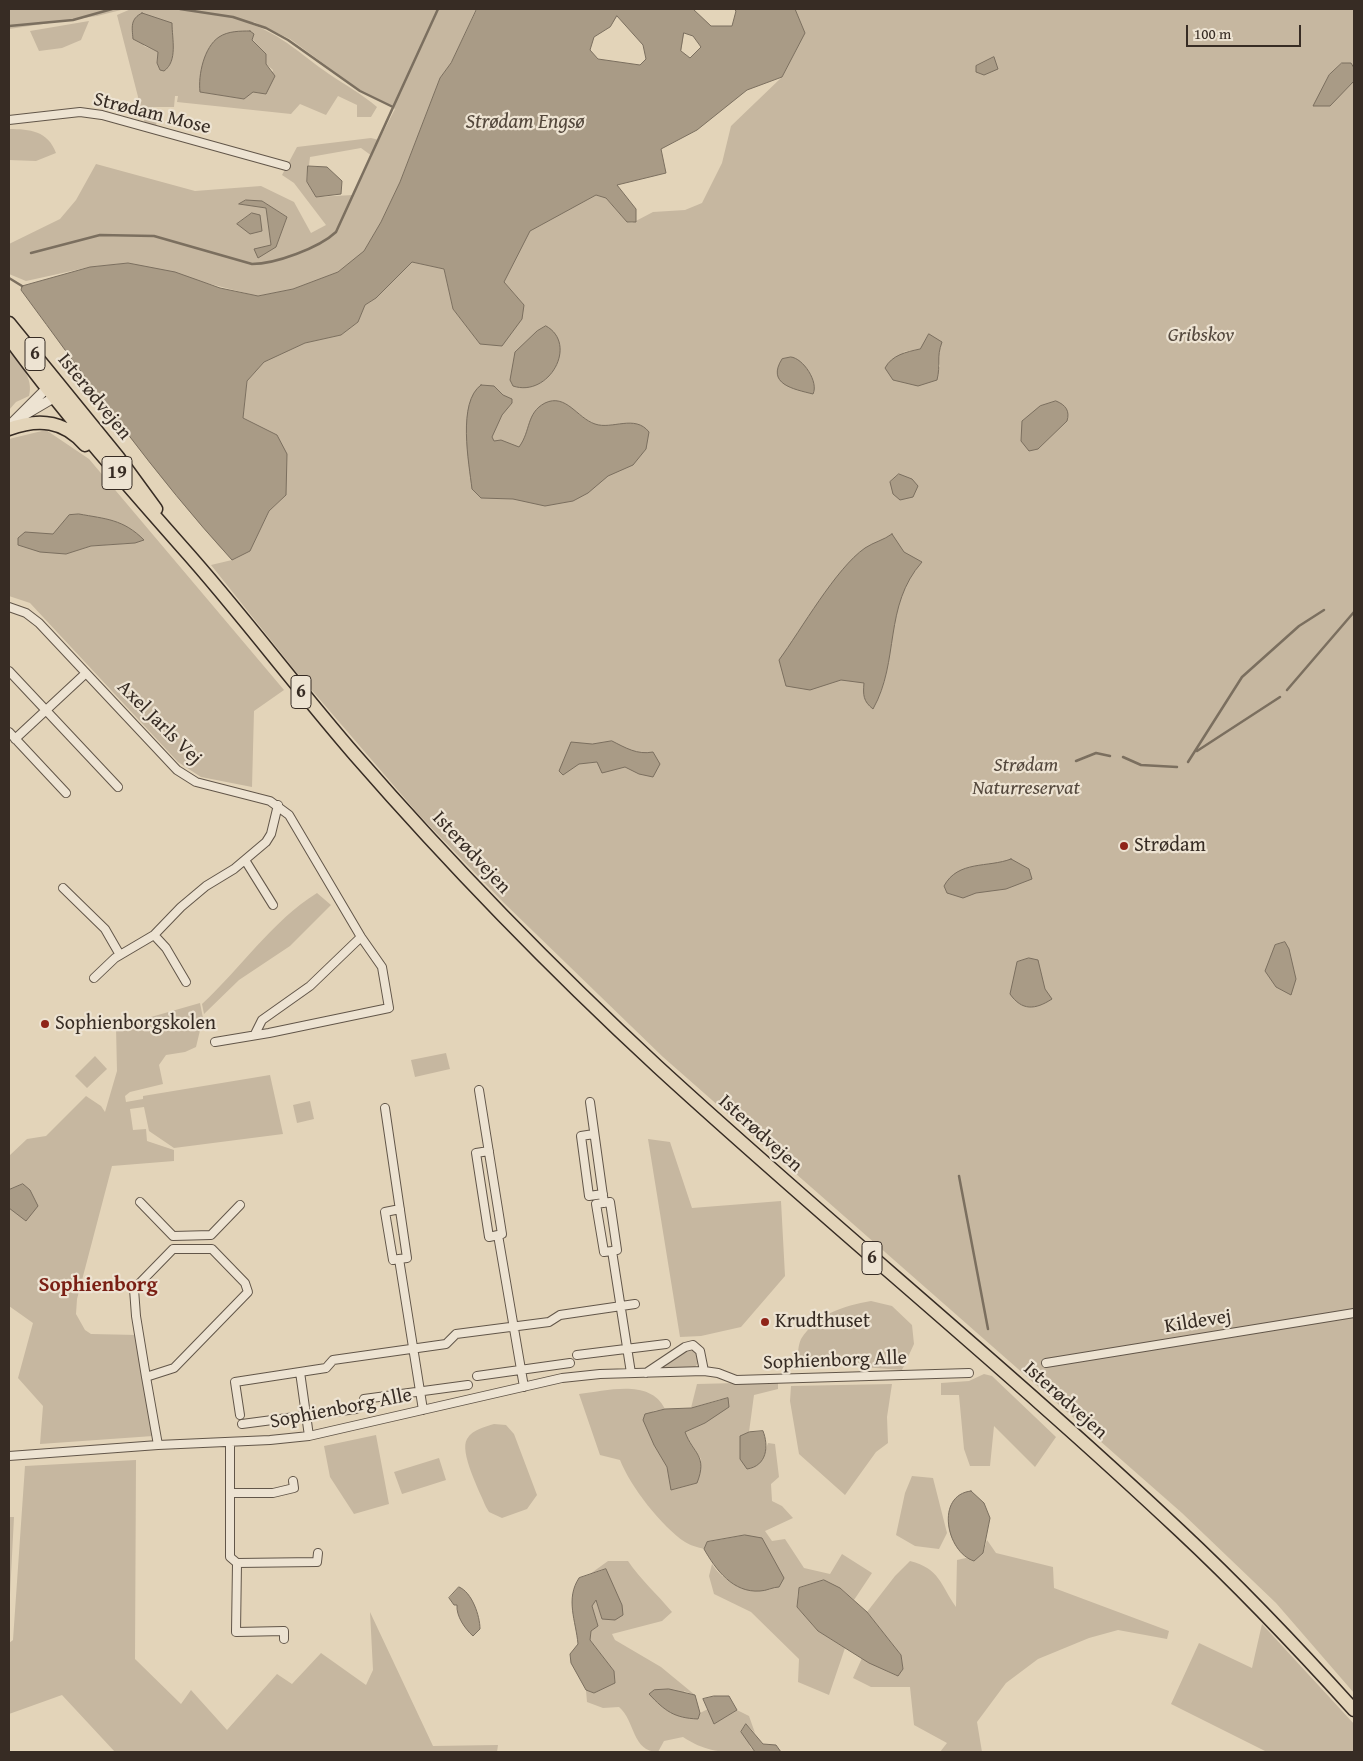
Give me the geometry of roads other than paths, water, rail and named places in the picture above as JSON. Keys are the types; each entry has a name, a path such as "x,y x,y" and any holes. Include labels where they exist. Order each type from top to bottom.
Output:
{"highway":[{"name":"Isterødvejen","path":"9,323 54,390 144,507 181,546 357,757 438,846 565,977 654,1063 777,1175 998,1366 1183,1533 1277,1627 1354,1710"},
{"name":"Isterødvejen","path":"9,338 136,480 181,546"},
{"path":"11,425 36,421 50,422 65,427 79,438 118,482 144,507"}],"street":[{"name":"Strødam Mose","path":"9,120 80,112 102,115 286,166"},
{"path":"11,425 54,390"},
{"name":"Axel Jarls Vej","path":"9,607 26,614 39,623 177,770 196,782 270,801 278,805"},
{"path":"9,670 118,786"},
{"path":"15,739 86,673"},
{"path":"9,732 66,793"},
{"path":"94,978 120,955 154,935 181,907 245,860 266,842 272,834 278,805"},
{"path":"215,1042 390,1008 382,967 361,937 289,815 278,805"},
{"path":"245,860 273,905"},
{"path":"63,888 105,929 120,955"},
{"path":"154,935 166,948 186,982"},
{"path":"255,1034 262,1020 310,986 361,937"},
{"path":"480,1090 502,1234 489,1237 476,1153 489,1151"},
{"path":"590,1102 603,1199"},
{"path":"385,1108 400,1209 407,1258 392,1260 386,1212 400,1209"},
{"path":"594,1134 581,1136 589,1196 603,1199 610,1202 617,1250 604,1252 596,1204 603,1199"},
{"path":"140,1202 172,1236 211,1235 240,1205"},
{"path":"216,1231 216,1253"},
{"path":"168,1232 169,1253"},
{"path":"498,1235 524,1387"},
{"path":"146,1377 174,1368 248,1292 246,1283 212,1249 173,1249 134,1289 136,1316 146,1377 158,1445"},
{"path":"612,1251 631,1373"},
{"path":"399,1259 423,1410"},
{"path":"240,1415 235,1382 326,1368 333,1360 446,1344 456,1334 549,1322 560,1315 635,1304"},
{"name":"Kildevej","path":"1046,1363 1354,1313"},
{"path":"577,1355 666,1344"},
{"path":"646,1373 685,1347 694,1345 700,1351 704,1372"},
{"path":"477,1376 570,1363"},
{"path":"300,1372 310,1436"},
{"name":"Sophienborg Alle","path":"9,1456 310,1436 562,1378 631,1373 704,1372 736,1380 969,1373"},
{"path":"364,1399 468,1385"},
{"path":"242,1424 356,1409"},
{"path":"230,1442 230,1556 237,1563 317,1562 318,1553"},
{"path":"230,1493 273,1493 294,1488 292,1481"},
{"path":"237,1563 236,1632 284,1631 284,1639"}],"water":[{"name":"Strødam Engsø","path":"477,9 693,9 711,26 732,26 736,11 734,9 795,9 805,33 782,77 747,90 697,130 661,149 666,173 617,185 636,209 636,222 627,222 606,198 596,195 530,231 504,282 524,305 522,319 502,346 480,344 453,309 444,269 412,262 376,298 365,305 358,322 341,335 305,343 264,362 247,381 243,418 277,435 287,454 286,495 269,511 250,551 232,560 149,462 21,290 22,286 90,267 128,263 175,272 220,288 258,296 293,289 338,272 364,251 381,222 400,182 440,78 451,63","holes":["617,16 643,45 646,59 640,65 598,59 590,50 594,37 610,27","684,33 693,36 701,47 690,58 681,51"]},
{"path":"142,13 172,23 173,56 164,71 160,70 157,63 158,52 133,39 132,27 135,18"},
{"path":"250,31 254,34 252,40 266,54 266,64 275,76 266,94 253,92 244,99 200,92 201,70 209,47 219,37 226,34"},
{"path":"994,57 998,69 984,75 976,72 976,66"},
{"path":"1342,63 1351,63 1354,68 1354,81 1330,106 1313,106 1329,75"},
{"path":"308,166 327,167 342,181 341,194 316,197 307,182"},
{"path":"246,200 262,201 287,217 276,247 258,258 254,249 271,245 266,208 239,204"},
{"path":"252,213 260,215 262,231 250,234 237,224"},
{"path":"546,326 556,334 560,345 560,356 555,367 548,377 538,384 526,388 513,386 510,380 515,352 537,331"},
{"path":"929,334 942,342 939,352 937,380 918,386 893,380 885,368 891,360 910,351 920,349"},
{"path":"796,358 809,371 814,383 813,394 797,390 780,380 777,374 778,367 782,359"},
{"path":"481,385 494,386 503,395 512,399 512,403 502,415 492,437 494,441 501,440 519,447 532,417 539,407 545,403 559,401 595,424 630,423 643,427 649,432 646,449 633,465 608,476 588,493 573,501 545,506 513,499 481,498 472,489 466,434 469,405 474,393"},
{"path":"1056,401 1066,409 1068,414 1067,421 1038,449 1029,451 1021,441 1022,421 1040,406"},
{"path":"899,474 912,479 918,486 913,497 900,500 893,494 890,482"},
{"path":"79,514 114,521 129,528 144,540 135,543 91,546 66,554 40,552 18,545 18,538 25,532 53,534 69,515"},
{"path":"892,534 904,552 922,562 910,579 896,615 887,672 873,709 864,698 864,683 841,680 810,690 786,686 779,660 819,600 854,557 865,548"},
{"path":"612,741 637,752 653,752 660,764 653,777 639,774 625,767 602,773 597,762 579,764 563,775 559,771 571,742 592,744"},
{"path":"1011,859 1029,869 1032,879 1006,889 976,893 963,898 947,893 944,886 957,872 965,868"},
{"path":"1285,942 1289,949 1296,979 1291,995 1276,987 1265,971 1275,945"},
{"path":"1029,958 1038,960 1045,989 1052,999 1034,1007 1019,1004 1010,994 1017,962"},
{"path":"23,1184 30,1190 38,1206 26,1221 9,1208 9,1190"},
{"path":"728,1398 729,1407 705,1423 685,1432 700,1460 700,1474 697,1483 671,1490 667,1467 654,1445 643,1420 645,1414 665,1409 691,1408"},
{"path":"763,1431 766,1443 765,1454 759,1464 747,1469 740,1459 740,1436 749,1432"},
{"path":"971,1491 984,1503 990,1518 983,1553 974,1561 964,1556 957,1547 951,1536 948,1524 952,1502 960,1495"},
{"path":"745,1535 762,1538 784,1578 779,1587 750,1591 734,1584 726,1579 714,1565 704,1549 707,1542"},
{"path":"606,1569 622,1605 623,1615 615,1620 602,1619 596,1600 592,1606 598,1626 591,1631 590,1640 614,1671 615,1683 594,1693 586,1690 571,1663 570,1654 578,1644 572,1602 575,1586 579,1578"},
{"path":"824,1580 840,1588 867,1612 901,1655 903,1669 898,1676 869,1663 818,1631 797,1607 799,1588"},
{"path":"459,1587 468,1594 479,1618 480,1629 473,1636 462,1622 458,1614 457,1605 454,1605 449,1598"},
{"path":"669,1689 695,1695 700,1713 698,1719 682,1717 670,1712 649,1694 654,1690"},
{"path":"714,1696 729,1696 737,1710 714,1724 703,1699"},
{"path":"746,1724 763,1744 776,1745 781,1752 755,1752 741,1732"}],"waterway":[{"path":"9,26 73,20 112,9"},
{"path":"180,9 233,17 266,28 288,40 360,91 393,107"},
{"path":"31,253 100,235 154,236 252,264 284,258 319,244 336,232 438,9"},
{"path":"9,278 22,286"},
{"path":"1188,762 1242,677 1299,626 1324,610"},
{"path":"1287,690 1354,612"},
{"path":"1197,751 1280,697"},
{"path":"1076,761 1096,753 1110,756"},
{"path":"1123,757 1141,765 1177,767"},
{"path":"959,1176 988,1329"}],"place":[{"name":"Strødam","path":"1124,846"},
{"name":"Sophienborgskolen","path":"45,1024"},
{"name":"Krudthuset","path":"765,1322"}],"district":[{"name":"Sophienborg","path":"98,1286"}],"park label":[{"name":"Gribskov","path":"1201,336"},
{"name":"Strødam Naturreservat","path":"1026,778"}]}
